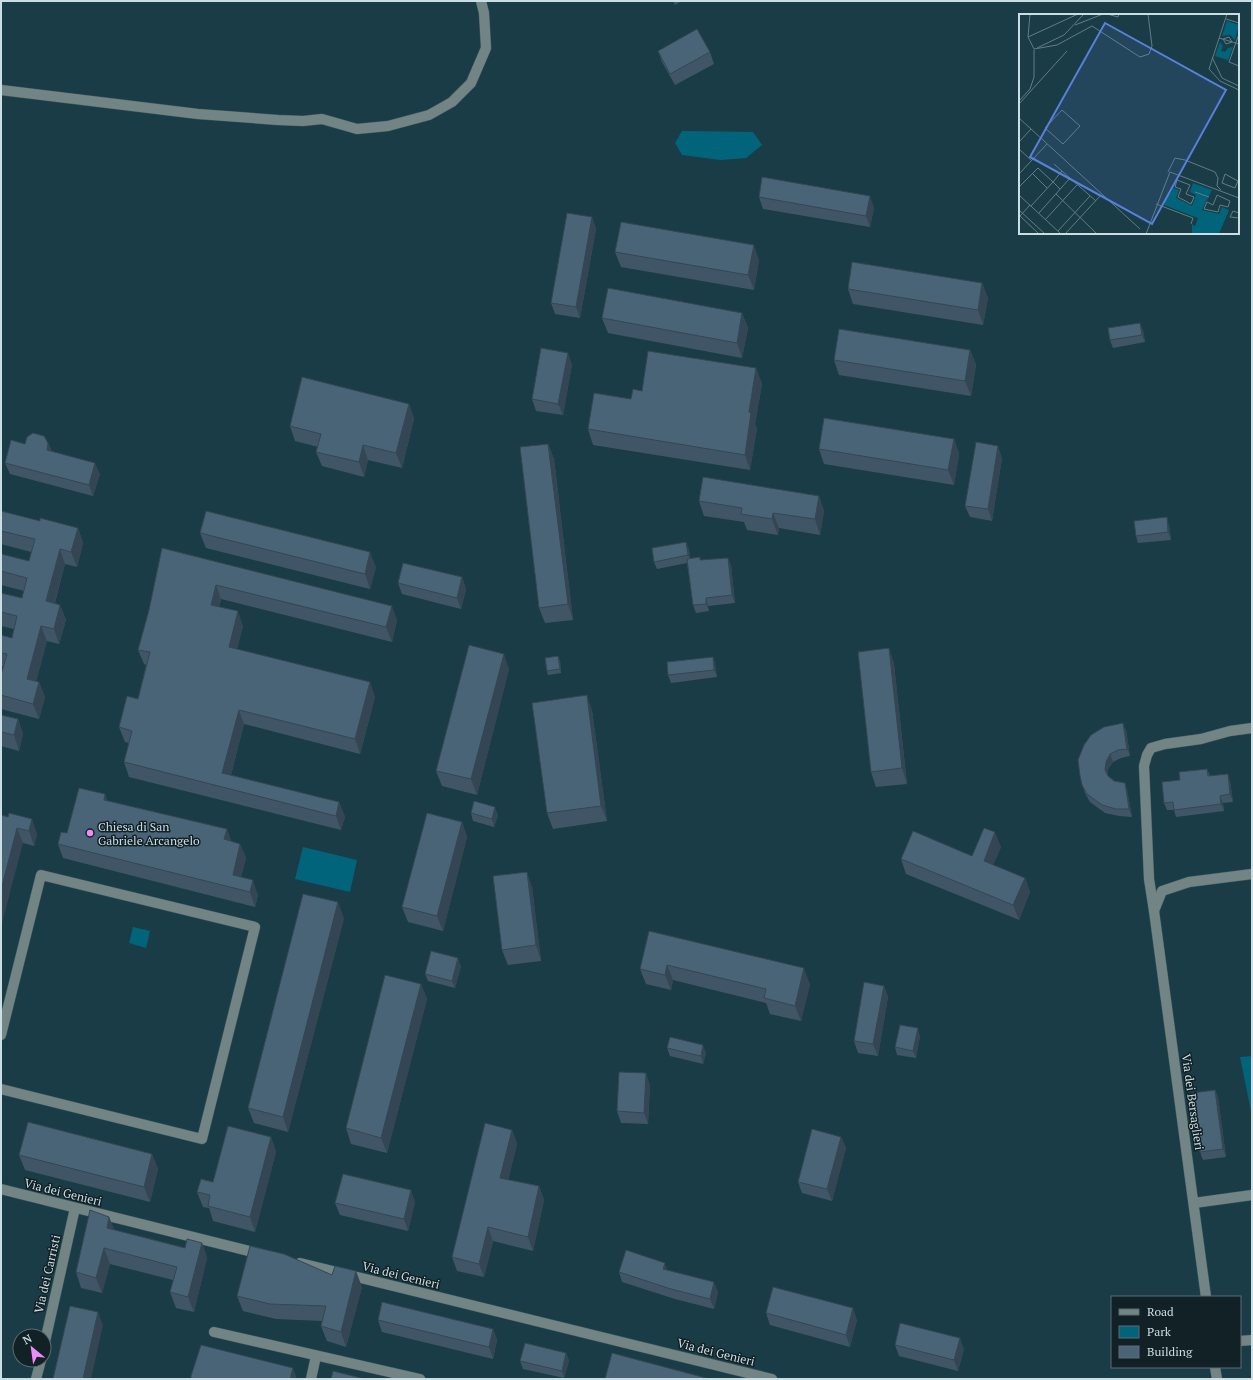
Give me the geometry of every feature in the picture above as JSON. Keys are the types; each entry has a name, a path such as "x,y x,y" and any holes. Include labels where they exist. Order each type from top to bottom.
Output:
{"street":[{"path":"1,90 198,114 278,120 303,121 322,119 357,129 388,126 429,115 452,102 471,83 486,48 484,13 481,1"},
{"name":"Via dei Bersaglieri","path":"1206,1296 1154,911 1148,879 1144,766 1151,748 1230,731 1252,728"},
{"name":"Via dei Bersaglieri","path":"1154,911 1162,891 1189,882 1252,874"},
{"path":"1,1035 41,875 254,927 202,1139 1,1090"},
{"name":"Via dei Genieri","path":"1,1189 269,1256"},
{"path":"1194,1202 1252,1195"},
{"name":"Via dei Carristi","path":"48,1328 75,1208"},
{"name":"Via dei Genieri","path":"293,1261 772,1379"},
{"path":"214,1332 409,1378 420,1379"},
{"path":"1241,1341 1252,1340"},
{"path":"311,1379 316,1356"},
{"path":"36,1379 39,1368"},
{"path":"1215,1368 1217,1379"}],"green space":[{"path":"682,131 753,132 762,145 746,158 720,160 682,155 675,143"},
{"path":"303,847 357,860 350,892 295,879"},
{"path":"133,927 150,931 146,948 129,943"},
{"path":"1252,1056 1252,1116 1240,1057"}],"building":[{"path":"697,29 710,52 670,74 658,51"},
{"path":"762,177 870,196 866,216 759,197"},
{"path":"567,213 592,217 576,307 551,303"},
{"path":"621,222 754,245 748,275 615,252"},
{"path":"852,262 982,283 978,310 848,289"},
{"path":"608,288 742,313 737,343 602,318"},
{"path":"1140,323 1142,335 1110,340 1108,328"},
{"path":"839,329 970,350 965,381 834,360"},
{"path":"541,348 568,353 558,404 532,399"},
{"path":"648,351 756,368 749,412 751,413 745,455 588,429 594,393 631,399 633,389 642,391"},
{"path":"302,377 409,404 396,453 363,445 359,462 316,452 321,434 290,426"},
{"path":"824,418 954,439 948,470 819,449"},
{"path":"33,433 44,436 48,443 47,450 95,463 89,485 5,463 11,440 25,444 27,437"},
{"path":"976,442 998,446 988,509 965,506"},
{"path":"548,444 568,604 539,608 520,447"},
{"path":"703,477 819,496 815,519 773,513 772,519 741,514 742,508 699,501"},
{"path":"1,511 40,521 40,518 78,528 71,552 60,549 46,601 60,605 54,629 41,626 27,679 39,682 33,704 1,695 1,675 7,654 1,653 1,635 12,638 17,616 1,612 1,593 22,598 27,578 1,571 1,554 29,561 35,539 1,531"},
{"path":"206,511 370,552 365,574 200,533"},
{"path":"1167,517 1168,532 1136,536 1134,521"},
{"path":"686,542 688,555 654,562 652,548"},
{"path":"162,548 392,606 386,627 216,585 211,605 238,611 229,647 370,682 355,739 239,710 222,773 339,802 336,816 124,762 132,731 119,727 127,696 138,699 150,652 138,650 149,610"},
{"path":"700,557 700,560 728,558 732,595 706,598 706,604 693,605 687,559"},
{"path":"403,563 462,577 457,598 398,583"},
{"path":"469,645 504,654 471,779 436,771"},
{"path":"889,648 902,768 871,772 858,652"},
{"path":"558,656 560,669 547,671 545,658"},
{"path":"713,657 714,670 668,675 667,662"},
{"path":"587,695 601,806 547,813 532,703"},
{"path":"1,715 18,719 14,735 1,732"},
{"path":"1123,723 1127,749 1118,750 1110,754 1106,762 1105,770 1108,776 1114,781 1125,783 1129,809 1116,809 1102,805 1087,794 1082,785 1078,760 1084,745 1091,735 1104,727"},
{"path":"1207,769 1208,776 1228,774 1230,794 1220,796 1221,804 1174,810 1173,802 1164,803 1162,782 1180,780 1179,772"},
{"path":"79,788 105,794 104,800 227,829 224,839 240,844 233,875 253,880 250,892 58,844 61,832 67,833"},
{"path":"474,801 495,807 492,819 471,813"},
{"path":"9,813 32,819 29,831 17,828 1,890 1,815 8,817"},
{"path":"427,813 462,822 437,916 402,907"},
{"path":"984,828 995,832 984,861 1025,878 1013,905 901,859 913,831 972,856"},
{"path":"527,872 536,945 502,950 493,876"},
{"path":"303,894 338,902 283,1117 248,1108"},
{"path":"649,931 804,968 795,1006 764,998 766,989 667,965 665,975 640,969"},
{"path":"431,951 458,958 452,981 425,974"},
{"path":"385,975 421,984 381,1138 346,1128"},
{"path":"864,982 884,986 873,1044 854,1041"},
{"path":"900,1025 918,1028 913,1051 895,1047"},
{"path":"670,1037 703,1045 701,1056 667,1048"},
{"path":"619,1072 646,1073 644,1113 617,1111"},
{"path":"1215,1090 1223,1149 1200,1152 1192,1093"},
{"path":"28,1122 152,1154 144,1187 19,1155"},
{"path":"485,1123 512,1130 500,1178 539,1186 528,1237 488,1227 479,1264 452,1257"},
{"path":"228,1126 271,1137 250,1217 208,1206 210,1195 197,1192 201,1179 213,1182"},
{"path":"812,1129 841,1137 827,1189 798,1182"},
{"path":"343,1174 411,1190 404,1219 335,1203"},
{"path":"90,1210 109,1217 107,1228 185,1248 187,1239 202,1243 188,1297 170,1292 177,1267 104,1248 96,1278 76,1272"},
{"path":"250,1246 284,1254 332,1275 335,1266 356,1271 341,1332 321,1326 326,1306 270,1304 237,1296"},
{"path":"626,1250 665,1263 663,1269 714,1282 710,1299 671,1289 619,1272"},
{"path":"773,1287 853,1308 846,1335 766,1313"},
{"path":"382,1302 493,1329 489,1347 378,1320"},
{"path":"70,1306 98,1312 83,1379 53,1379"},
{"path":"900,1323 960,1338 954,1360 895,1345"},
{"path":"525,1343 566,1353 562,1371 520,1361"},
{"path":"201,1345 293,1368 290,1379 191,1379"},
{"path":"612,1353 706,1378 706,1379 605,1379"},
{"path":"333,1371 365,1379 331,1379"}],"place":[{"name":"Chiesa di San Gabriele Arcangelo","path":"90,833"}]}
